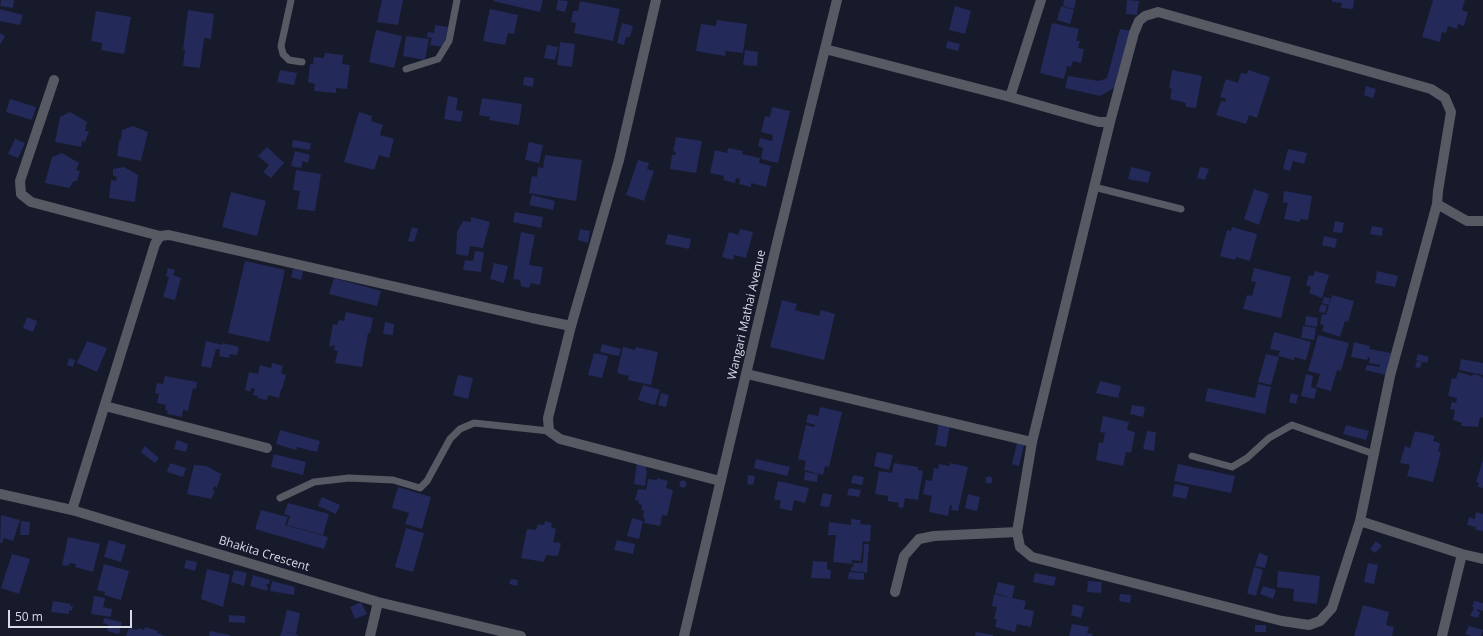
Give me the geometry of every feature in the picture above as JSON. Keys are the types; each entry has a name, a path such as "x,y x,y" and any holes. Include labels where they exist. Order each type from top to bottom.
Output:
{"street":[{"path":"656,0 619,160 571,326 548,418 549,431 560,439 720,481"},
{"name":"Wangari Mathai Avenue","path":"684,636 720,481 837,0"},
{"path":"1010,97 1041,0"},
{"path":"1158,12 1431,89 1445,98 1451,112 1437,204 1390,376 1360,521 1332,608 1320,621 1309,625 1282,622 1032,557 1020,547 1017,532 1032,442 1110,122 1134,33 1139,21 1145,16 1158,12"},
{"path":"825,49 1010,97 1099,122 1110,122"},
{"path":"54,80 20,181 21,194 31,202 160,236 169,235 571,326"},
{"path":"1437,204 1467,221 1483,221"},
{"path":"72,510 154,244 160,236"},
{"path":"747,374 1032,442"},
{"path":"105,406 267,448"},
{"name":"Bhakita Crescent","path":"0,494 72,510 378,602 521,636"},
{"path":"1360,521 1462,554 1483,559"},
{"path":"895,592 904,556 919,539 934,536 1017,532"},
{"path":"1442,636 1462,554"},
{"path":"370,636 378,602"}],"lane":[{"path":"291,0 281,46 283,54 289,60 302,62"},
{"path":"406,69 438,59 449,41 457,0"},
{"path":"1094,187 1182,209"},
{"path":"280,498 314,482 349,478 393,480 420,488 427,482 450,439 460,429 474,423 549,431"},
{"path":"1192,456 1232,467 1247,458 1269,438 1292,425 1374,454"}],"building":[{"path":"1,0 14,0 13,8 0,6"},
{"path":"382,0 403,0 398,25 377,22"},
{"path":"543,0 540,12 493,1"},
{"path":"558,0 568,1 565,12 556,10"},
{"path":"1064,0 1076,0 1074,9 1063,6"},
{"path":"1127,0 1139,1 1137,15 1126,14"},
{"path":"1332,0 1354,0 1353,9 1341,8 1342,3 1332,2"},
{"path":"1433,0 1465,0 1462,10 1468,12 1464,26 1458,24 1457,29 1448,26 1446,33 1442,32 1440,42 1422,37"},
{"path":"580,1 620,9 613,41 574,33 576,23 571,22 573,11 578,11"},
{"path":"955,6 971,11 965,34 949,30"},
{"path":"1061,6 1074,10 1070,24 1057,20"},
{"path":"0,9 23,15 20,25 0,21"},
{"path":"490,9 518,15 514,34 508,33 505,45 483,41"},
{"path":"188,10 214,14 211,39 204,38 200,68 183,66 185,50 183,50"},
{"path":"96,11 131,17 124,54 101,50 102,43 91,41"},
{"path":"717,20 747,24 743,53 726,51 725,56 696,51 701,24 716,26"},
{"path":"622,23 633,26 630,37 626,37 624,45 617,43"},
{"path":"1052,23 1079,29 1076,41 1080,41 1078,48 1084,49 1081,63 1073,61 1071,67 1067,66 1064,79 1040,73"},
{"path":"435,25 448,27 444,47 430,45 432,38 427,37 428,32 434,33"},
{"path":"1120,29 1132,31 1117,86 1100,96 1065,88 1068,76 1099,81 1107,78"},
{"path":"376,30 402,36 394,68 369,62"},
{"path":"0,33 5,36 0,45"},
{"path":"406,36 429,39 425,60 403,56"},
{"path":"947,41 960,44 958,51 946,48"},
{"path":"560,42 575,44 572,67 557,65"},
{"path":"547,45 558,47 555,60 544,58"},
{"path":"745,50 758,52 757,66 743,65"},
{"path":"325,53 343,55 342,64 350,65 347,89 336,88 336,93 314,91 315,84 308,82 310,64 313,64 314,57 324,58"},
{"path":"280,70 297,73 294,85 277,82"},
{"path":"1172,70 1202,76 1196,108 1186,107 1186,103 1170,99 1172,89 1169,88"},
{"path":"1248,70 1270,77 1257,118 1249,115 1246,124 1216,115 1221,101 1225,102 1226,99 1220,97 1226,79 1238,83 1241,73 1247,74"},
{"path":"524,77 534,78 533,87 523,85"},
{"path":"1366,86 1376,89 1373,98 1364,95"},
{"path":"448,96 458,98 456,110 463,111 461,122 444,119"},
{"path":"482,98 522,104 519,125 489,120 490,117 479,115"},
{"path":"10,99 36,107 32,120 6,112"},
{"path":"772,107 790,111 778,163 761,159 763,148 758,146 760,138 772,141 773,135 761,132 765,116 770,117"},
{"path":"70,112 87,122 85,131 89,131 85,142 82,141 81,147 55,142 60,117"},
{"path":"359,112 372,116 371,121 383,125 380,135 394,139 389,158 379,155 374,170 344,162"},
{"path":"133,126 148,132 141,161 117,156 122,130"},
{"path":"676,137 702,141 696,173 670,169 672,155 675,155 676,152 673,151"},
{"path":"15,139 25,143 18,158 8,154"},
{"path":"293,140 311,143 310,150 292,147"},
{"path":"529,142 543,145 539,163 525,160"},
{"path":"267,147 284,163 271,178 263,172 269,165 258,156"},
{"path":"728,148 743,151 742,154 760,158 759,163 771,166 766,187 751,183 751,187 739,184 740,179 736,178 735,183 723,180 724,176 710,173 715,150 727,153"},
{"path":"1288,149 1307,153 1304,164 1293,161 1290,171 1283,169"},
{"path":"295,151 310,155 308,163 303,161 301,168 291,166"},
{"path":"62,153 79,163 76,170 80,171 77,181 74,181 69,188 45,183 52,157"},
{"path":"545,155 582,160 576,201 529,193 532,176 537,177 538,167 543,168"},
{"path":"638,160 649,163 647,169 654,171 644,201 626,195"},
{"path":"124,167 138,175 135,202 109,198 111,180 116,181 117,177 113,176 113,169"},
{"path":"1131,167 1151,172 1148,183 1128,179"},
{"path":"1200,167 1209,169 1205,180 1197,178"},
{"path":"296,170 321,174 315,211 297,209 300,191 293,190"},
{"path":"1254,189 1269,194 1259,225 1244,219"},
{"path":"1284,191 1312,196 1308,220 1300,219 1300,222 1284,219 1288,203 1283,202"},
{"path":"231,192 266,201 257,236 222,227"},
{"path":"532,195 555,201 553,210 529,205"},
{"path":"515,212 543,217 541,228 513,222"},
{"path":"471,217 490,222 483,248 470,246 468,256 456,254 457,232 463,221 471,222"},
{"path":"1335,221 1344,223 1342,233 1333,232"},
{"path":"1372,226 1383,228 1382,236 1370,234"},
{"path":"412,227 418,229 414,242 408,241"},
{"path":"1232,227 1257,234 1250,261 1236,257 1235,260 1220,256 1227,230 1231,231"},
{"path":"580,229 590,231 588,243 578,240"},
{"path":"740,229 753,232 746,258 734,255 733,260 722,257 729,232 738,235"},
{"path":"521,232 535,235 529,265 543,267 540,285 531,283 529,288 521,286 520,280 513,279"},
{"path":"668,234 691,239 689,249 665,244"},
{"path":"1324,236 1337,239 1335,248 1322,245"},
{"path":"475,251 484,252 481,272 463,270 465,260 473,261"},
{"path":"245,261 285,270 269,342 228,333"},
{"path":"494,263 508,266 504,283 490,279"},
{"path":"168,268 175,270 173,275 181,278 175,300 163,297 169,277 166,276"},
{"path":"1254,268 1291,277 1281,318 1243,309 1247,295 1252,296 1256,282 1251,281"},
{"path":"293,269 303,271 301,280 291,277"},
{"path":"1315,271 1329,275 1322,298 1309,293 1311,287 1306,285 1309,275 1313,276"},
{"path":"1377,271 1398,276 1395,287 1375,283"},
{"path":"334,278 381,291 377,306 329,294"},
{"path":"1332,295 1354,301 1348,322 1345,321 1340,337 1322,331 1324,325 1320,324 1322,314 1326,315"},
{"path":"1324,297 1330,298 1329,305 1322,303"},
{"path":"782,300 797,304 795,310 819,316 821,310 835,314 824,360 770,347"},
{"path":"1321,304 1327,306 1325,313 1319,312"},
{"path":"346,312 373,318 370,333 368,333 362,367 335,363 338,351 334,350 335,345 332,347 329,346 333,324 337,325 339,320 344,321"},
{"path":"1306,316 1318,318 1317,327 1305,325"},
{"path":"27,317 37,321 33,332 23,328"},
{"path":"385,322 394,324 393,335 383,334"},
{"path":"1303,326 1316,328 1314,340 1301,338"},
{"path":"1274,332 1311,342 1306,360 1294,357 1294,360 1278,356 1280,351 1270,349"},
{"path":"1318,335 1349,343 1341,371 1337,370 1331,391 1316,387 1320,374 1308,371"},
{"path":"87,341 107,348 97,372 77,363"},
{"path":"206,341 239,347 237,355 230,354 229,358 219,356 220,349 216,349 211,368 201,366"},
{"path":"1354,342 1370,346 1369,349 1391,353 1386,375 1365,370 1367,365 1380,367 1380,365 1369,363 1370,357 1368,357 1367,360 1351,357"},
{"path":"602,344 621,349 619,356 600,352"},
{"path":"623,347 635,350 636,347 658,352 651,385 628,380 629,376 617,373"},
{"path":"594,353 608,356 602,378 588,375"},
{"path":"1266,354 1279,357 1271,385 1258,382"},
{"path":"1418,354 1429,357 1427,363 1416,360"},
{"path":"69,358 75,360 73,367 67,365"},
{"path":"1461,359 1483,363 1483,375 1459,370"},
{"path":"1417,361 1422,362 1420,368 1415,367"},
{"path":"272,363 283,366 281,373 286,375 279,398 268,395 267,400 257,398 258,396 253,395 255,389 251,388 250,392 245,390 249,372 258,374 260,365 271,368"},
{"path":"1458,372 1472,376 1473,374 1482,376 1481,377 1483,378 1483,418 1480,417 1478,427 1461,426 1462,423 1453,420 1455,410 1450,409 1452,402 1456,403 1457,398 1448,396 1452,378 1456,379"},
{"path":"1306,374 1313,376 1311,387 1317,389 1314,399 1301,396"},
{"path":"458,375 473,378 468,399 453,395"},
{"path":"165,376 197,382 196,389 193,388 188,411 183,410 182,417 167,414 168,411 165,410 166,405 157,403 159,394 155,393 157,383 163,384"},
{"path":"1100,381 1121,386 1118,398 1096,393"},
{"path":"1258,384 1271,387 1265,414 1205,401 1208,388 1255,398"},
{"path":"643,385 660,390 655,405 638,400"},
{"path":"661,393 669,395 666,407 658,405"},
{"path":"1291,393 1298,395 1296,404 1289,402"},
{"path":"1132,405 1145,407 1143,417 1130,414"},
{"path":"820,407 842,412 829,467 825,466 823,475 804,470 806,461 798,459 806,425 814,427 815,425 806,422 808,414 818,416"},
{"path":"1103,416 1129,422 1127,430 1135,432 1131,453 1126,452 1123,466 1096,460 1099,442 1103,443 1105,433 1100,432"},
{"path":"939,423 950,425 946,447 935,445"},
{"path":"1346,425 1369,431 1366,440 1343,434"},
{"path":"280,430 320,441 317,452 297,447 296,450 276,444"},
{"path":"1147,431 1156,432 1154,451 1143,449"},
{"path":"1415,431 1435,436 1433,441 1440,443 1438,452 1441,452 1433,482 1407,476 1410,465 1400,463 1405,446 1410,448"},
{"path":"177,440 188,444 186,452 174,449"},
{"path":"1017,443 1024,445 1019,466 1012,464"},
{"path":"145,446 159,458 155,463 141,452"},
{"path":"877,452 893,455 889,470 874,466"},
{"path":"274,454 306,462 303,475 271,467"},
{"path":"756,459 790,467 787,476 754,468"},
{"path":"1483,460 1483,488 1478,487 1479,483 1476,482"},
{"path":"170,463 186,468 183,477 167,472"},
{"path":"637,463 647,464 645,486 634,484"},
{"path":"894,463 918,467 918,470 923,471 918,500 905,498 903,508 898,507 899,503 888,501 888,496 875,494 879,471 892,473"},
{"path":"950,463 968,467 958,511 951,510 952,506 950,505 948,516 929,512 932,496 923,494 926,480 932,481 934,468 938,469 939,464 950,466"},
{"path":"1178,464 1235,476 1231,493 1174,481"},
{"path":"194,465 206,466 221,474 217,488 214,486 213,490 215,491 211,499 187,494"},
{"path":"805,472 818,474 817,482 804,480"},
{"path":"748,475 755,476 753,485 747,484"},
{"path":"853,475 864,477 862,485 851,483"},
{"path":"989,476 992,477 992,483 989,484 986,483 985,480 986,477"},
{"path":"657,478 668,481 666,488 673,490 667,516 662,515 660,526 644,523 644,511 641,510 642,505 638,504 639,501 635,500 638,489 646,490 648,479 657,480"},
{"path":"683,481 686,484 683,487 680,484"},
{"path":"778,481 809,488 805,503 794,500 792,511 779,508 781,501 774,499"},
{"path":"1175,484 1189,487 1186,499 1172,496"},
{"path":"398,487 431,497 422,529 405,524 409,513 392,508"},
{"path":"849,488 861,490 859,497 847,495"},
{"path":"823,493 832,495 829,507 820,506"},
{"path":"968,494 980,497 977,511 965,508"},
{"path":"322,497 340,505 336,514 318,506"},
{"path":"288,503 329,514 323,535 287,525 290,516 284,514"},
{"path":"261,510 288,517 285,525 328,537 324,549 255,529"},
{"path":"1476,512 1483,514 1483,531 1475,530 1476,527 1467,525 1469,517 1475,519"},
{"path":"1,515 20,520 13,541 4,538 2,543 0,543"},
{"path":"632,518 643,521 639,539 627,536"},
{"path":"851,519 861,520 860,524 871,525 870,542 863,541 861,561 852,560 852,564 833,562 836,535 828,535 829,522 851,525"},
{"path":"21,521 30,522 29,535 20,535"},
{"path":"545,521 552,523 551,527 556,529 553,542 561,543 558,556 546,555 544,562 521,558 527,529 536,530 538,524 544,525"},
{"path":"406,528 424,533 413,572 395,567"},
{"path":"68,537 100,544 93,572 75,567 76,564 69,563 69,566 62,565"},
{"path":"109,540 126,545 121,562 104,557"},
{"path":"617,540 635,544 633,554 614,550"},
{"path":"1376,541 1382,546 1375,553 1370,549"},
{"path":"864,544 869,544 867,573 851,571 853,563 863,563"},
{"path":"1259,553 1268,556 1265,568 1255,566"},
{"path":"12,554 30,559 19,594 1,588"},
{"path":"186,560 197,562 195,571 184,568"},
{"path":"813,561 827,562 827,569 831,570 830,579 811,578"},
{"path":"1368,563 1378,565 1374,584 1364,582"},
{"path":"104,564 129,571 121,600 104,595 105,592 97,590"},
{"path":"1254,567 1263,570 1256,596 1247,593"},
{"path":"207,569 230,575 223,607 201,599"},
{"path":"234,570 247,573 244,586 231,582"},
{"path":"1278,571 1320,576 1317,604 1293,601 1294,589 1277,587"},
{"path":"849,572 864,573 864,580 848,579"},
{"path":"1035,573 1056,577 1054,586 1033,582"},
{"path":"253,575 270,580 269,584 266,586 268,587 267,591 250,586"},
{"path":"511,579 518,580 517,586 509,584"},
{"path":"272,581 295,587 294,595 270,591"},
{"path":"1088,581 1102,582 1101,593 1087,592"},
{"path":"998,582 1015,586 1012,598 995,593"},
{"path":"1263,586 1276,590 1273,599 1260,594"},
{"path":"994,594 1026,601 1024,609 1034,611 1031,627 1017,624 1015,632 995,627 997,619 994,619 997,607 992,606"},
{"path":"1120,594 1131,595 1130,603 1119,601"},
{"path":"94,596 105,598 103,607 112,609 111,617 91,614"},
{"path":"53,601 71,604 70,606 73,606 72,611 69,610 69,614 51,612"},
{"path":"1474,601 1483,603 1483,611 1477,609 1477,611 1480,612 1478,618 1470,616 1473,611 1474,607 1472,607"},
{"path":"361,602 367,614 355,619 350,607"},
{"path":"1073,604 1084,607 1081,618 1071,615"},
{"path":"1363,605 1389,612 1386,625 1394,627 1392,636 1354,636"},
{"path":"287,610 300,613 296,634 282,631"},
{"path":"229,615 245,616 245,623 229,622"},
{"path":"104,618 122,622 119,634 107,631 109,625 103,623"},
{"path":"1072,624 1089,627 1087,633 1093,634 1092,636 1069,636"},
{"path":"1255,625 1266,625 1266,632 1255,632"},
{"path":"1469,626 1483,630 1481,636 1471,636 1465,634"},
{"path":"145,627 158,631 157,633 165,636 126,636 129,628 144,630"},
{"path":"210,631 230,635 230,636 209,636"},
{"path":"282,631 298,635 298,636 280,636"},
{"path":"976,632 993,635 993,636 975,636"}]}
